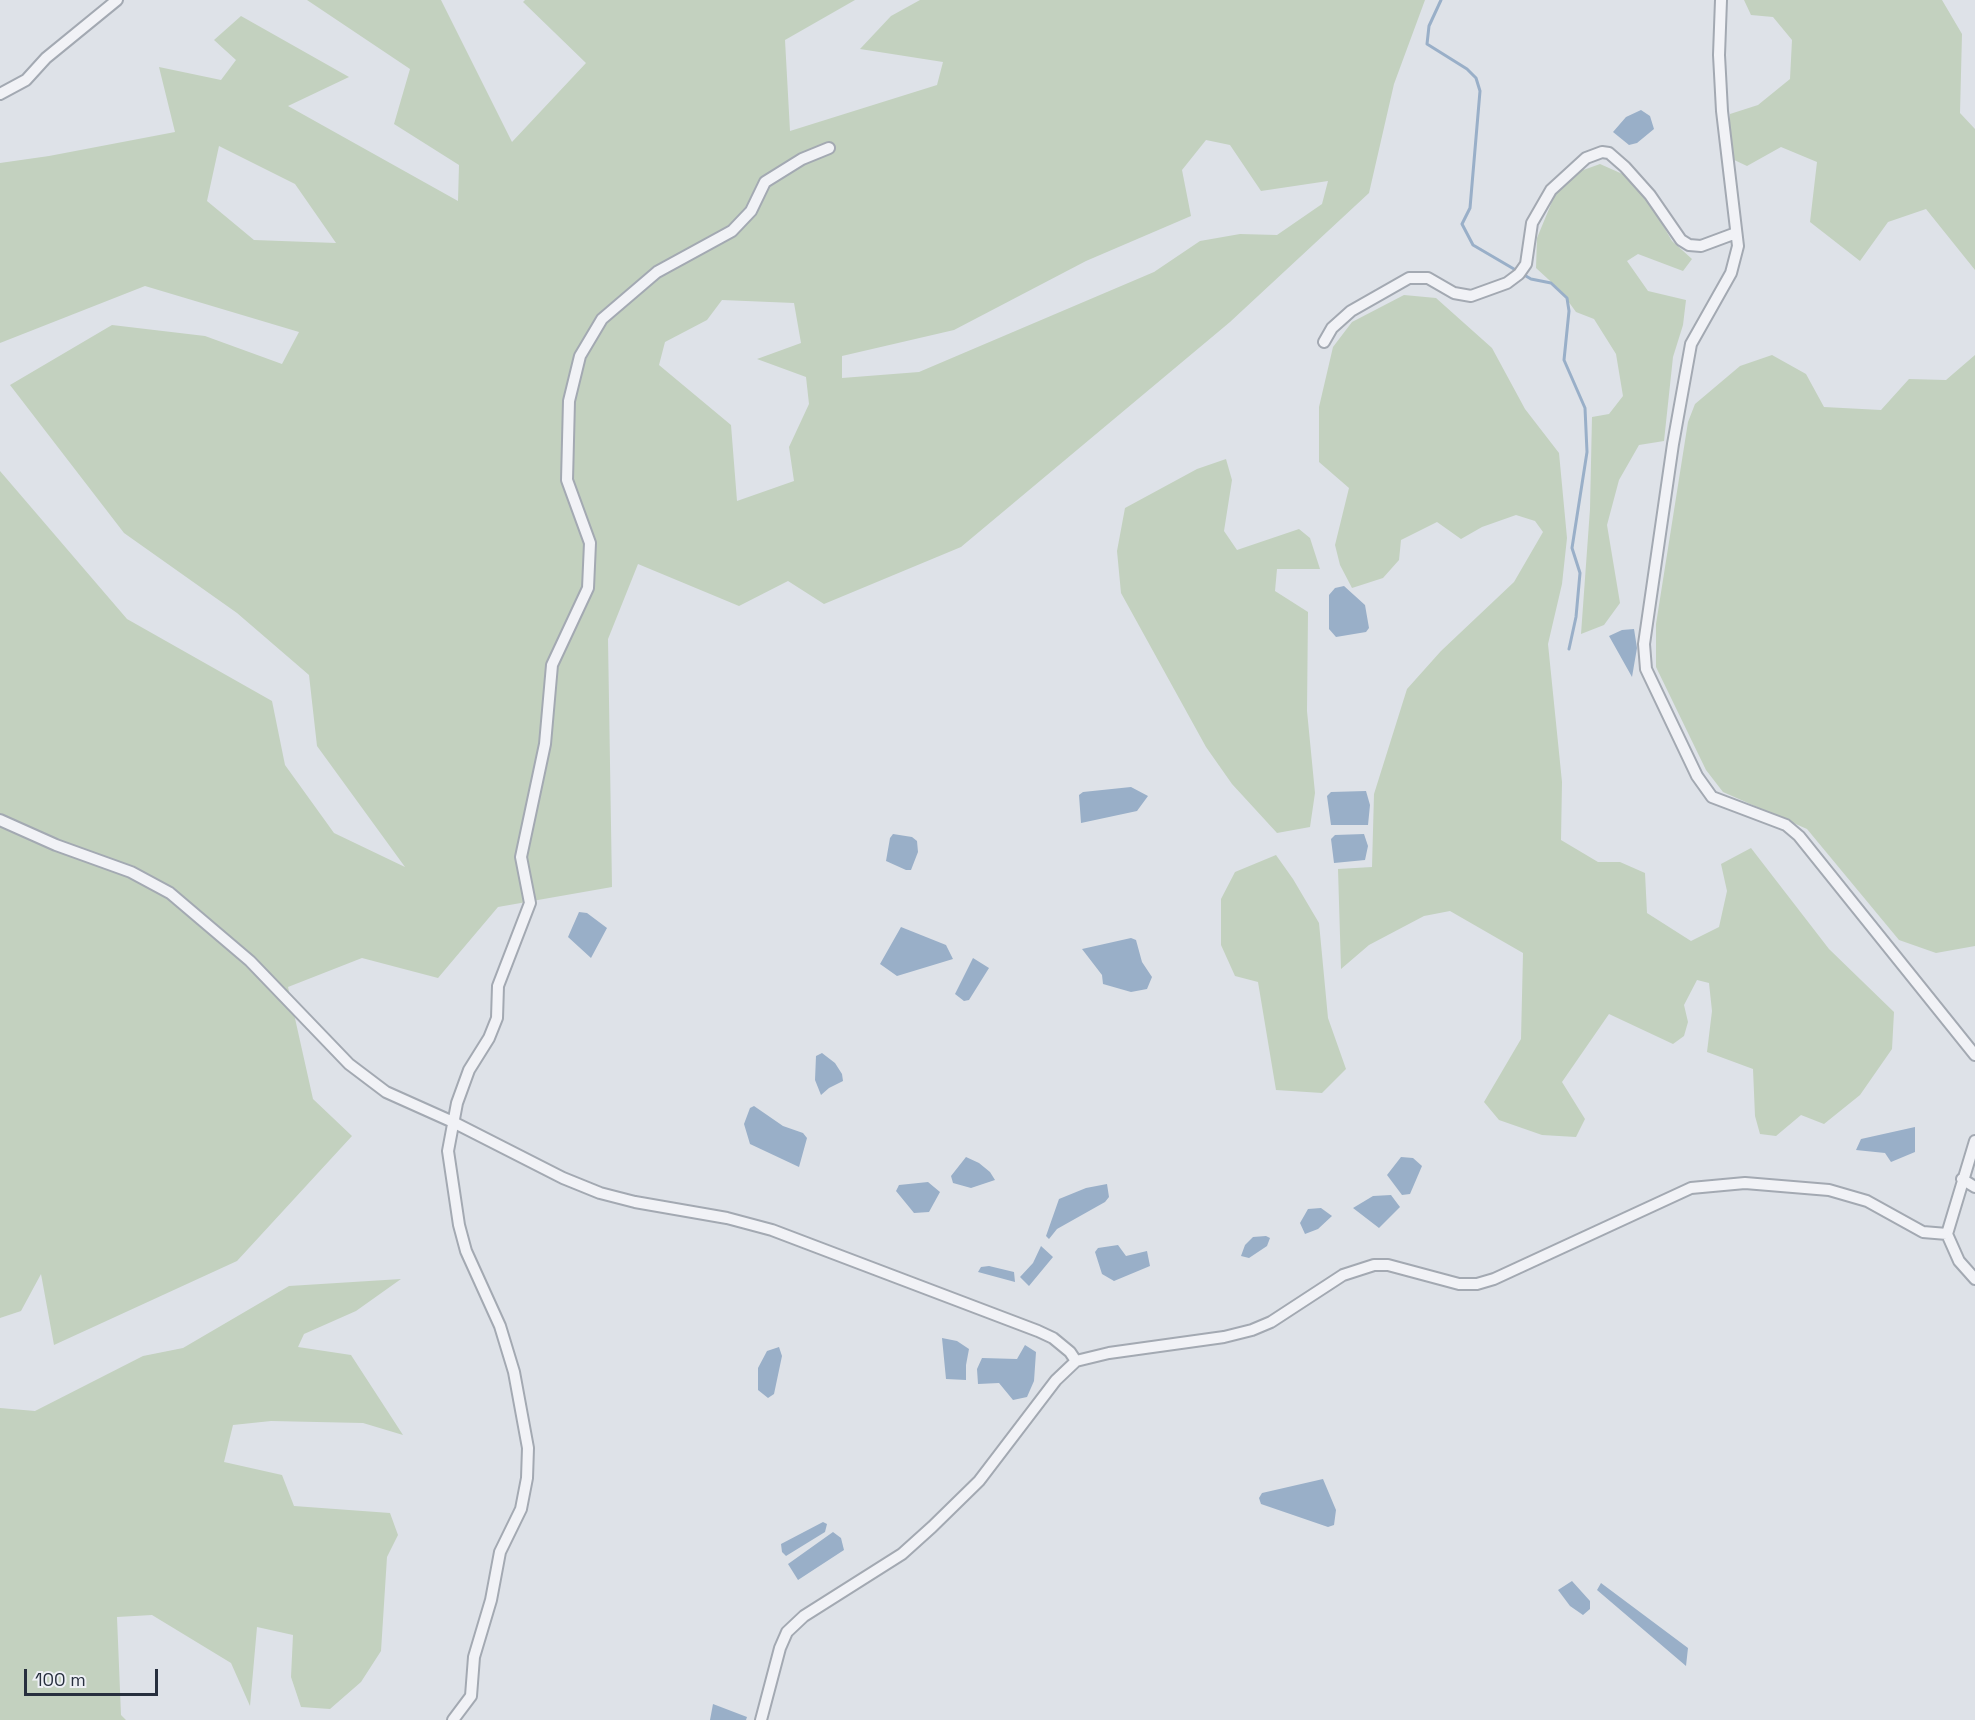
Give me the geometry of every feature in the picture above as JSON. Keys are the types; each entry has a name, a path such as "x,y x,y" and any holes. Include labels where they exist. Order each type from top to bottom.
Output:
{"street":[{"path":"0,94 26,80 46,58 117,0"},
{"path":"1721,0 1719,55 1722,111 1738,246 1731,273 1691,344 1673,444 1644,644 1646,669 1697,776 1712,798 1786,825 1799,836 1975,1055"},
{"path":"453,1720 471,1696 474,1657 491,1600 500,1552 521,1509 527,1478 528,1448 514,1372 500,1326 466,1251 459,1225 448,1151 453,1122 469,1070 489,1038 497,1018 498,986 530,903 521,857 545,744 552,665 588,588 590,543 567,480 569,401 580,356 602,319 657,272 732,231 751,212 765,182 802,159 829,148"},
{"path":"1324,342 1332,328 1351,311 1409,278 1428,278 1454,293 1471,296 1507,283 1519,274 1526,264 1532,223 1551,190 1587,158 1602,152 1609,153 1625,167 1650,195 1681,240 1689,245 1701,246 1736,233"},
{"path":"0,820 56,845 131,872 170,893 250,961 349,1065 387,1092 453,1122 563,1178 600,1193 728,1218 772,1230 1038,1331 1053,1338 1070,1352 1076,1361"},
{"path":"1975,1141 1947,1234 1959,1261 1975,1279"},
{"path":"1962,1179 1975,1187"},
{"path":"761,1720 780,1648 787,1632 804,1616 902,1554 932,1527 979,1481 1056,1380 1076,1361 1109,1353 1224,1337 1252,1330 1271,1322 1343,1275 1374,1265 1389,1265 1459,1284 1477,1284 1494,1279 1691,1188 1745,1183 1829,1190 1867,1201 1923,1232 1947,1234"}],"green space":[{"path":"307,0 441,0 512,142 586,63 523,2 525,0 855,0 785,40 790,131 937,85 943,62 860,49 891,16 920,0 1425,0 1394,84 1369,193 1230,322 961,547 824,604 788,581 739,606 638,564 608,639 612,887 498,907 438,978 362,958 288,987 313,1099 352,1136 237,1261 54,1345 41,1274 21,1311 0,1318 0,471 127,619 272,701 285,765 334,833 405,867 317,746 309,675 237,613 124,533 10,385 112,325 205,336 282,364 299,332 145,286 0,343 0,163 175,132 159,67 221,80 236,60 214,40 241,16 349,77 288,106 458,201 459,165 394,124 410,69","holes":["1206,140 1230,145 1261,191 1328,181 1322,204 1277,235 1240,234 1200,241 1154,272 919,372 842,378 842,356 954,330 1086,261 1191,216 1182,170","219,146 295,184 336,243 254,240 207,201","722,300 794,303 801,343 757,359 806,377 809,404 789,447 794,481 737,501 731,425 659,365 665,342 707,320"]},
{"path":"1744,0 1942,0 1962,34 1960,113 1975,129 1975,270 1926,209 1888,222 1860,261 1810,222 1817,162 1781,147 1747,166 1730,158 1730,114 1758,105 1790,79 1792,40 1773,17 1751,15"},
{"path":"1600,164 1627,176 1653,208 1672,241 1692,259 1683,271 1638,254 1627,261 1648,291 1686,300 1683,325 1673,357 1664,441 1639,445 1619,480 1607,525 1620,603 1604,625 1581,634 1590,509 1592,417 1609,414 1623,396 1616,354 1594,319 1576,312 1560,290 1536,268 1537,238 1556,192 1575,173"},
{"path":"1404,295 1436,298 1492,348 1525,409 1559,453 1567,538 1562,584 1548,644 1562,782 1561,840 1598,862 1620,862 1645,873 1647,913 1691,941 1719,927 1727,891 1721,864 1751,848 1829,949 1894,1012 1892,1049 1860,1095 1824,1124 1801,1115 1776,1136 1760,1134 1755,1116 1753,1069 1707,1052 1712,1011 1709,983 1697,980 1684,1005 1688,1022 1684,1036 1673,1044 1609,1014 1562,1082 1585,1119 1576,1137 1542,1135 1499,1120 1484,1102 1521,1039 1523,953 1450,911 1424,916 1369,945 1341,969 1338,869 1372,867 1374,794 1407,689 1441,651 1514,582 1543,532 1535,521 1516,515 1482,527 1461,539 1437,522 1401,540 1399,560 1383,578 1352,588 1340,565 1335,545 1349,488 1319,462 1319,407 1333,347 1352,322"},
{"path":"1772,355 1806,374 1824,407 1881,410 1909,379 1946,380 1975,355 1975,946 1936,953 1899,940 1807,829 1723,792 1706,770 1656,667 1656,624 1688,422 1695,404 1740,366"},
{"path":"1226,459 1232,480 1224,531 1237,550 1299,529 1310,538 1320,569 1277,569 1275,591 1308,612 1307,711 1315,793 1310,827 1277,833 1232,784 1206,747 1121,593 1117,551 1125,508 1197,469"},
{"path":"1276,855 1319,923 1328,1018 1346,1069 1322,1093 1276,1090 1258,982 1235,976 1221,945 1221,899 1235,872"},
{"path":"401,1279 356,1311 304,1334 298,1347 351,1355 403,1435 363,1423 271,1421 233,1425 224,1462 282,1475 294,1506 390,1513 398,1535 387,1557 381,1651 361,1682 330,1709 301,1707 291,1677 293,1635 257,1627 250,1706 231,1663 152,1615 117,1617 121,1715 126,1720 0,1720 0,1408 35,1411 143,1356 183,1348 289,1286"}],"water":[{"path":"1641,110 1650,116 1654,129 1637,143 1629,145 1613,132 1626,117"},
{"path":"1344,586 1365,605 1369,628 1366,632 1336,637 1329,629 1329,595 1335,588"},
{"path":"1634,629 1637,648 1632,677 1609,636 1622,630"},
{"path":"1131,787 1148,796 1137,811 1081,823 1079,795 1083,792"},
{"path":"1366,791 1370,805 1368,825 1331,825 1327,796 1331,792"},
{"path":"893,834 912,837 917,841 918,852 911,870 886,861 890,838"},
{"path":"1364,834 1368,846 1365,860 1334,863 1331,839 1335,835"},
{"path":"579,912 587,913 607,928 591,958 568,937"},
{"path":"901,927 946,945 953,959 897,976 880,964"},
{"path":"1131,938 1136,940 1142,962 1152,977 1147,989 1131,992 1103,984 1102,975 1082,949"},
{"path":"973,958 989,968 969,1000 964,1001 955,994"},
{"path":"822,1053 835,1063 842,1074 843,1081 821,1095 815,1080 816,1056"},
{"path":"754,1106 783,1126 803,1133 807,1138 799,1167 750,1144 744,1124 750,1108"},
{"path":"1915,1127 1915,1152 1891,1162 1885,1153 1856,1150 1861,1139"},
{"path":"966,1157 979,1163 990,1172 995,1180 971,1188 953,1183 951,1176"},
{"path":"1401,1157 1413,1158 1422,1166 1410,1194 1402,1195 1387,1175"},
{"path":"928,1182 940,1192 929,1212 914,1213 896,1191 899,1185"},
{"path":"1107,1184 1109,1197 1105,1202 1057,1229 1049,1239 1046,1236 1059,1199 1086,1188"},
{"path":"1391,1195 1400,1207 1379,1228 1353,1208 1373,1196"},
{"path":"1321,1208 1332,1216 1318,1229 1305,1234 1300,1223 1308,1209"},
{"path":"1253,1237 1270,1238 1267,1246 1249,1258 1241,1256 1245,1245"},
{"path":"1118,1245 1126,1256 1147,1251 1150,1266 1114,1281 1102,1274 1095,1252 1098,1248"},
{"path":"1041,1246 1053,1257 1029,1286 1020,1277 1033,1263"},
{"path":"989,1266 1014,1272 1015,1282 978,1272 981,1267"},
{"path":"942,1338 957,1341 969,1349 966,1380 946,1379"},
{"path":"1025,1345 1036,1352 1034,1381 1027,1397 1013,1400 999,1383 978,1384 977,1369 982,1358 1017,1359"},
{"path":"779,1347 782,1356 774,1394 768,1398 758,1390 758,1368 767,1351"},
{"path":"1323,1479 1336,1510 1334,1525 1328,1527 1261,1504 1259,1498 1262,1493"},
{"path":"823,1522 827,1524 825,1532 786,1556 782,1552 781,1544"},
{"path":"833,1532 841,1538 844,1550 798,1580 788,1564"},
{"path":"1572,1581 1590,1601 1590,1609 1583,1615 1570,1606 1558,1590"},
{"path":"1601,1583 1688,1648 1686,1666 1597,1590"},
{"path":"713,1704 747,1717 746,1720 710,1720"}],"waterway":[{"path":"1441,0 1429,26 1427,44 1467,69 1476,78 1480,91 1470,208 1462,224 1473,245 1531,279 1551,283 1567,298 1569,311 1564,360 1585,408 1587,452 1572,548 1580,573 1576,617 1569,649"}]}
